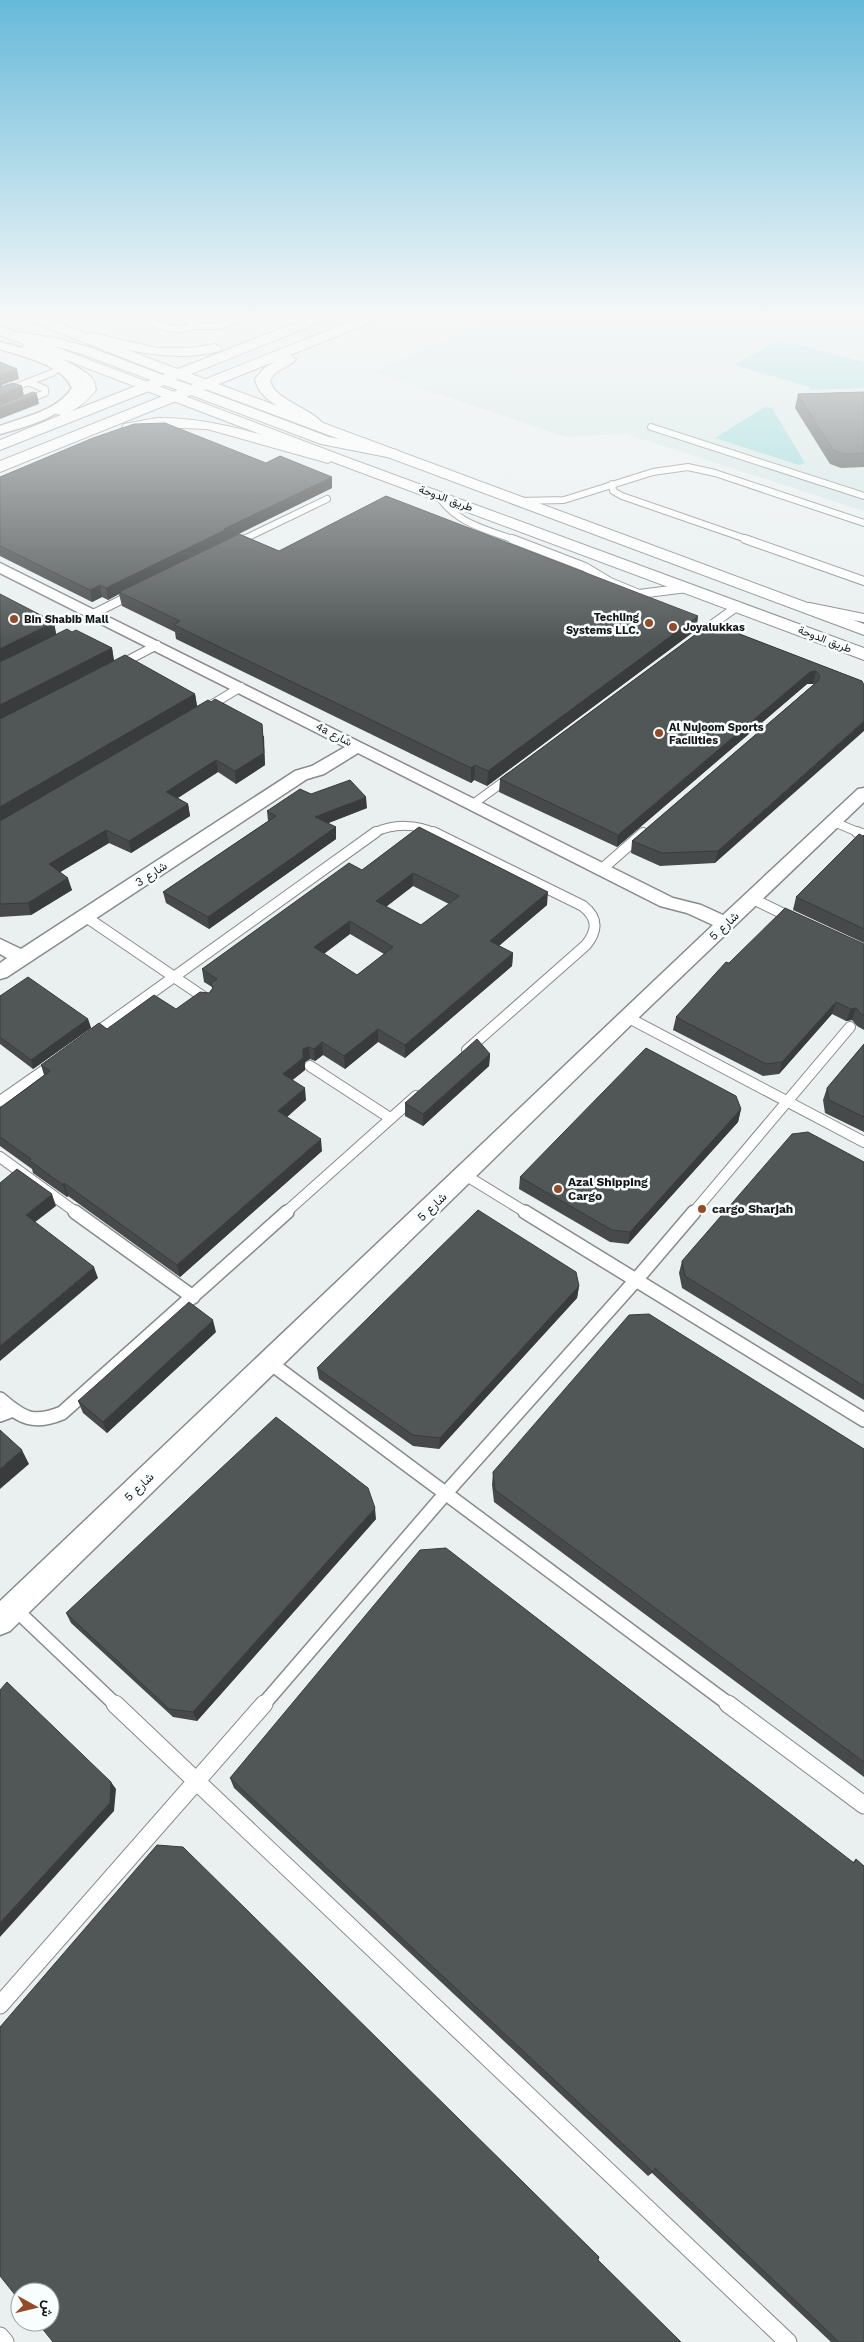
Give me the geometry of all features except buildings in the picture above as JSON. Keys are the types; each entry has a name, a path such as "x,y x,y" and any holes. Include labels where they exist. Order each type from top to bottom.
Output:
{"main road":[{"path":"6,443 35,423"},
{"path":"6,443 62,423"},
{"path":"0,457 81,423"},
{"path":"0,467 92,423"},
{"path":"0,477 120,429 158,423"},
{"path":"197,423 215,425 289,449 346,462"},
{"name":"طريق الدوحة","path":"259,423 346,462 864,654"},
{"path":"277,423 326,441 392,453"},
{"name":"طريق الدوحة","path":"311,423 864,630"}],"street":[{"path":"0,430 17,423"},
{"name":"4a شارع","path":"0,567 667,902 687,918 722,928"},
{"path":"844,646 864,660"},
{"name":"شارع 3","path":"1,970 86,917 301,775 327,766 350,742"},
{"name":"شارع 5","path":"7,1615 465,1175 626,1017 864,793"},
{"path":"0,945 21,958"}],"lane":[{"path":"651,427 864,496"},
{"path":"520,501 564,500 664,469 701,469 864,523"},
{"path":"612,484 613,491 622,496 864,581"},
{"path":"436,494 452,514 472,525 576,564 610,582 639,594 673,588 690,588"},
{"path":"230,546 327,499"},
{"path":"94,613 142,590"},
{"path":"692,639 738,606"},
{"path":"801,606 864,618"},
{"path":"113,667 157,645"},
{"path":"198,712 241,687"},
{"path":"473,804 521,769"},
{"path":"834,822 864,835"},
{"path":"86,1040 376,832 402,825 427,829 583,906 596,918 598,925 596,932 586,945 456,1060"},
{"path":"602,869 653,826"},
{"path":"753,899 802,922"},
{"path":"86,917 208,1000"},
{"path":"626,1017 864,1142"},
{"path":"0,2005 198,1781 445,1494 636,1280 850,1027"},
{"path":"0,1101 62,1057"},
{"path":"310,1066 390,1118"},
{"path":"0,1398 21,1416 36,1420 53,1418 62,1413 427,1086"},
{"path":"0,1156 193,1297"},
{"path":"465,1175 864,1420"},
{"path":"269,1362 864,1805"},
{"path":"0,1415 14,1410"},
{"path":"7,1615 198,1781 788,2342"},
{"path":"0,2336 5,2342"}],"shaded area":[{"path":"525,423 864,423 864,511 626,434 565,437"},
{"path":"739,423 781,423 805,463 799,465 715,438"}],"place":[{"name":"Bin Shabib Mall","path":"14,619"},
{"name":"Techling Systems LLC.","path":"649,623"},
{"name":"Joyalukkas","path":"673,627"},
{"name":"Al Nujoom Sports Facilities","path":"659,733"},
{"name":"Azal Shipping Cargo","path":"558,1189"},
{"name":"cargo Sharjah","path":"702,1209"}]}
